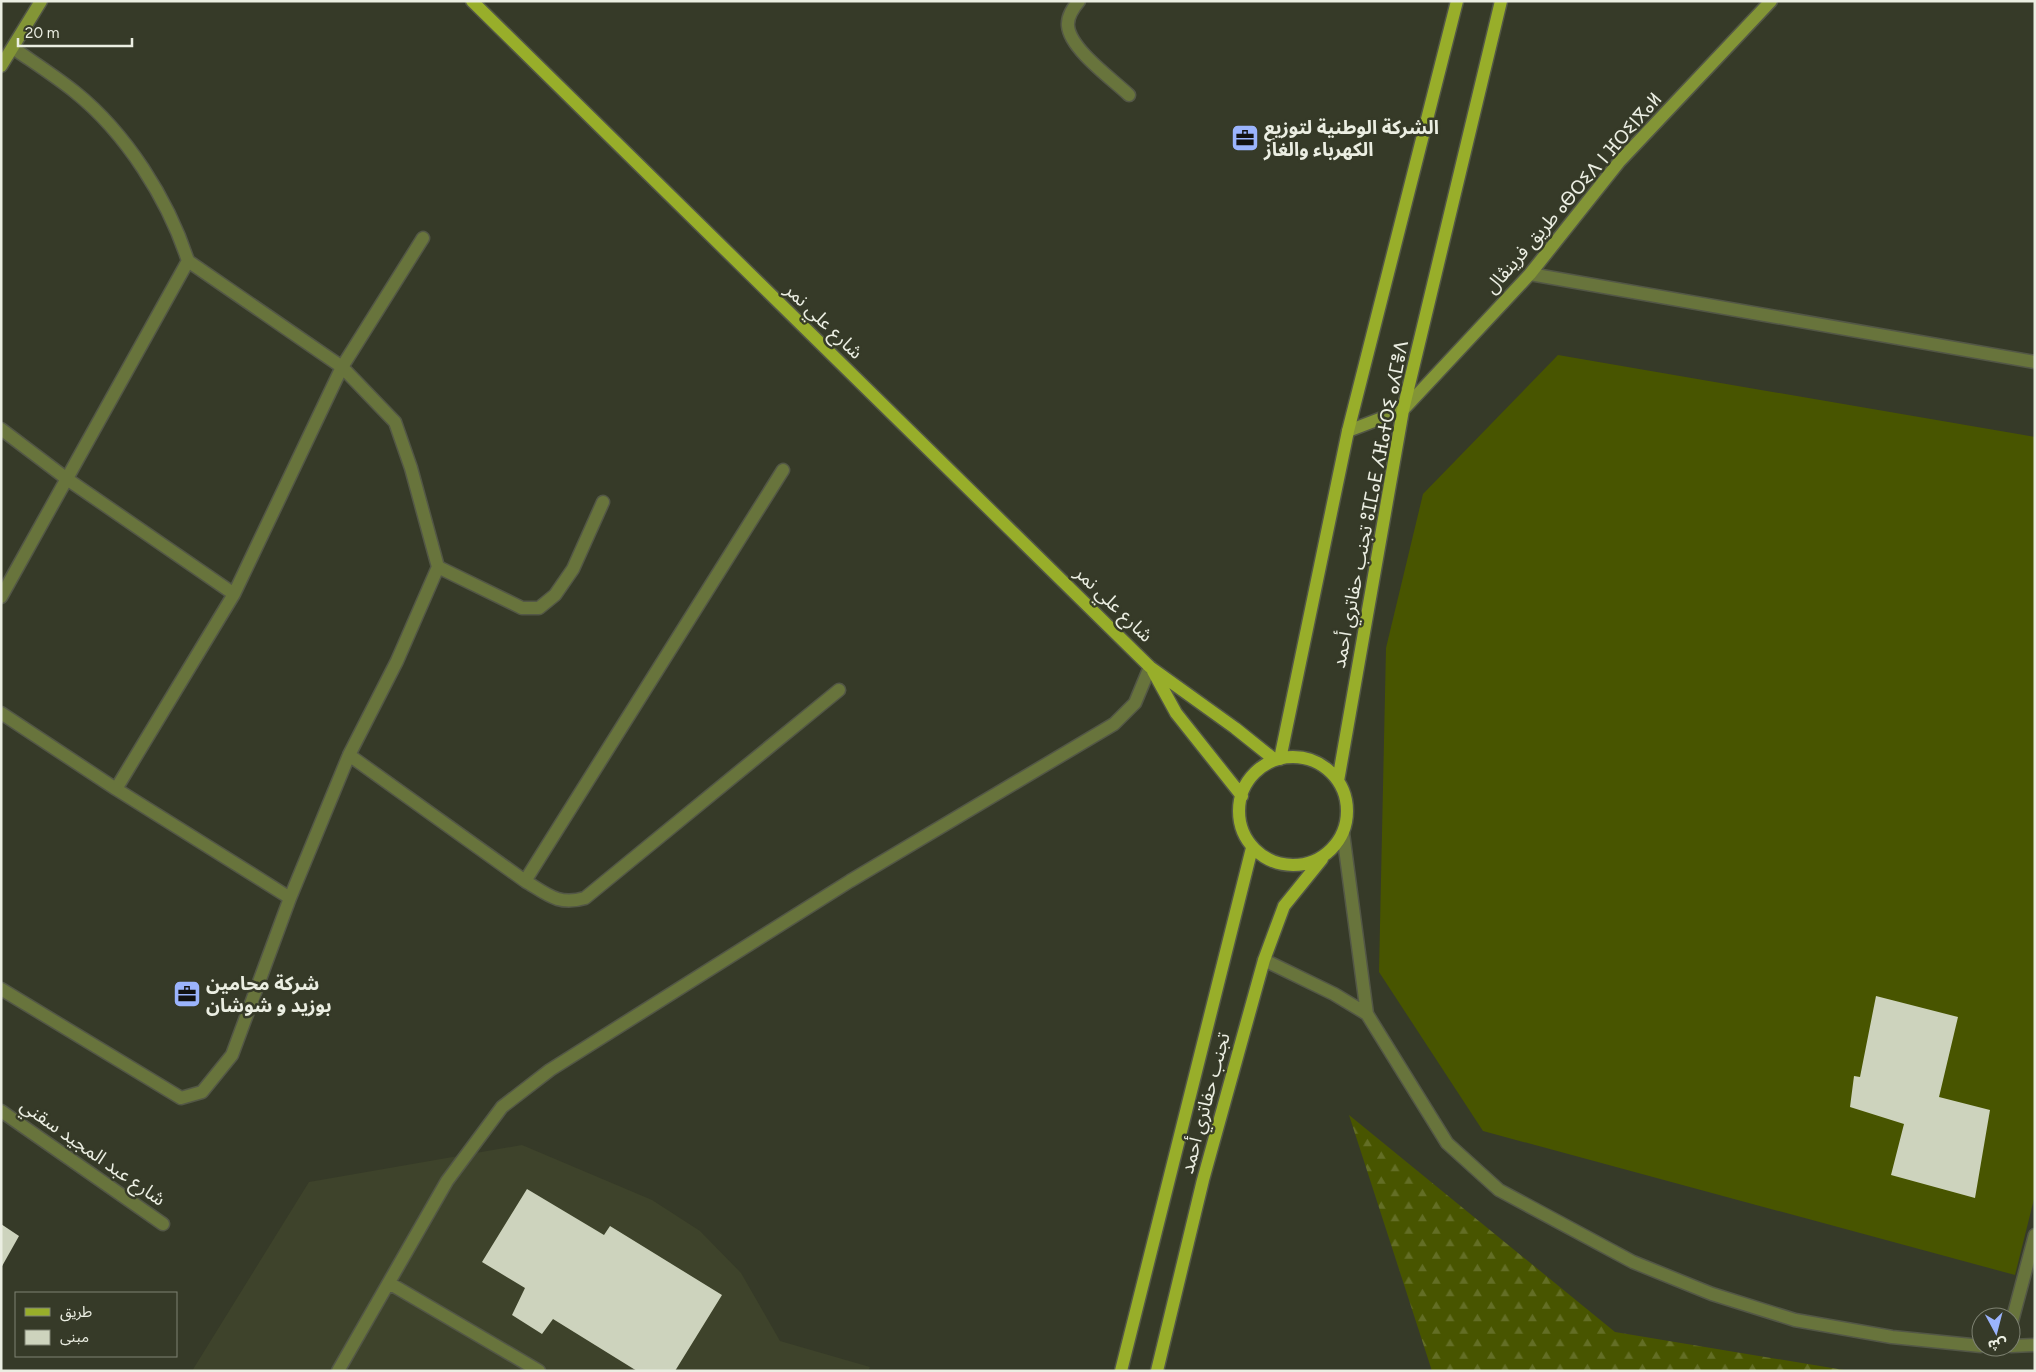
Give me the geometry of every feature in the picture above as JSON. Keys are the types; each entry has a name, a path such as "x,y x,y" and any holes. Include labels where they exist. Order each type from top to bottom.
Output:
{"main road":[{"path":"1,66 42,1"},
{"name":"شارع علي نمر","path":"472,1 1150,667 1277,760"},
{"name":"تجنب حفاتري أحمد ⵓⵊⵎⴰⴹ ⵃⴼⴰⵜⵔⵉ ⴰⵃⵎⴻⴷ","path":"1277,760 1348,431 1457,1"},
{"name":"تجنب حفاتري أحمد ⵓⵊⵎⴰⴹ ⵃⴼⴰⵜⵔⵉ ⴰⵃⵎⴻⴷ","path":"1338,781 1403,410 1501,1"},
{"name":"طريق فرينڨال ⴰⴱⵔⵉⴷ ⵏ ⴼⵔⵉⵏⴳⴰⵍ","path":"1403,410 1530,274 1619,162 1771,1"},
{"path":"1348,431 1403,410"},
{"name":"شارع علي نمر","path":"1150,667 1176,713 1242,796"},
{"path":"1296,757 1313,761 1327,769 1338,781 1346,798 1347,816 1343,833 1333,848 1322,859 1301,865 1283,864 1266,858 1252,848 1243,831 1239,813 1242,796 1250,779 1263,766 1277,760 1296,757"},
{"name":"تجنب حفاتري أحمد","path":"1121,1371 1252,848"},
{"name":"تجنب حفاتري أحمد","path":"1157,1371 1203,1180 1264,960 1284,906 1322,859"}],"street":[{"path":"1079,1 1068,19 1070,37 1128,95"},
{"path":"1,990 181,1098 202,1092 232,1055 290,898 349,755 397,661 438,567 395,422 342,367 188,261 173,223 144,172 114,131 76,92 12,48"},
{"path":"116,789 234,594 342,367 423,238"},
{"path":"1,597 188,261"},
{"path":"1530,274 2035,362"},
{"path":"1,429 67,479 234,594"},
{"path":"525,881 782,470"},
{"path":"438,567 522,608 539,608 555,595 573,569 603,502"},
{"path":"338,1371 447,1181 502,1107 550,1070 850,881 1114,724 1135,703 1150,667"},
{"path":"349,755 525,881 559,901 572,902 585,898 839,690"},
{"path":"1,713 116,789 290,898"},
{"path":"1343,833 1367,1014 1447,1143 1499,1190 1633,1262 1712,1294 1795,1320 1892,1337 1971,1345"},
{"path":"1264,960 1334,994 1367,1014"},
{"name":"شارع عبد المجيد سقني","path":"1,1111 163,1224"},
{"path":"2016,1307 2035,1234"},
{"path":"389,1283 539,1371"},
{"path":"2021,1345 2035,1344"}],"shaded area":[{"path":"522,1145 652,1200 700,1231 741,1273 780,1341 870,1367 868,1371 192,1371 309,1182"}],"green space":[{"path":"1558,355 2035,437 2035,1195 2015,1275 1483,1131 1379,972 1386,648 1423,494"},
{"path":"1349,1115 1615,1332 1850,1371 1432,1371"}],"building":[{"path":"1876,996 1958,1017 1939,1097 1990,1110 1975,1198 1891,1175 1904,1124 1850,1107 1854,1076 1860,1077"},
{"path":"527,1189 604,1235 610,1226 722,1295 675,1371 637,1371 553,1319 542,1334 512,1315 525,1288 482,1262"},
{"path":"1,1224 19,1236 1,1268"}],"place":[{"name":"الشركة الوطنية لتوزيع الكهرباء والغاز","path":"1245,138"},
{"name":"شركة محامين بوزيد و شوشان","path":"187,994"}]}
